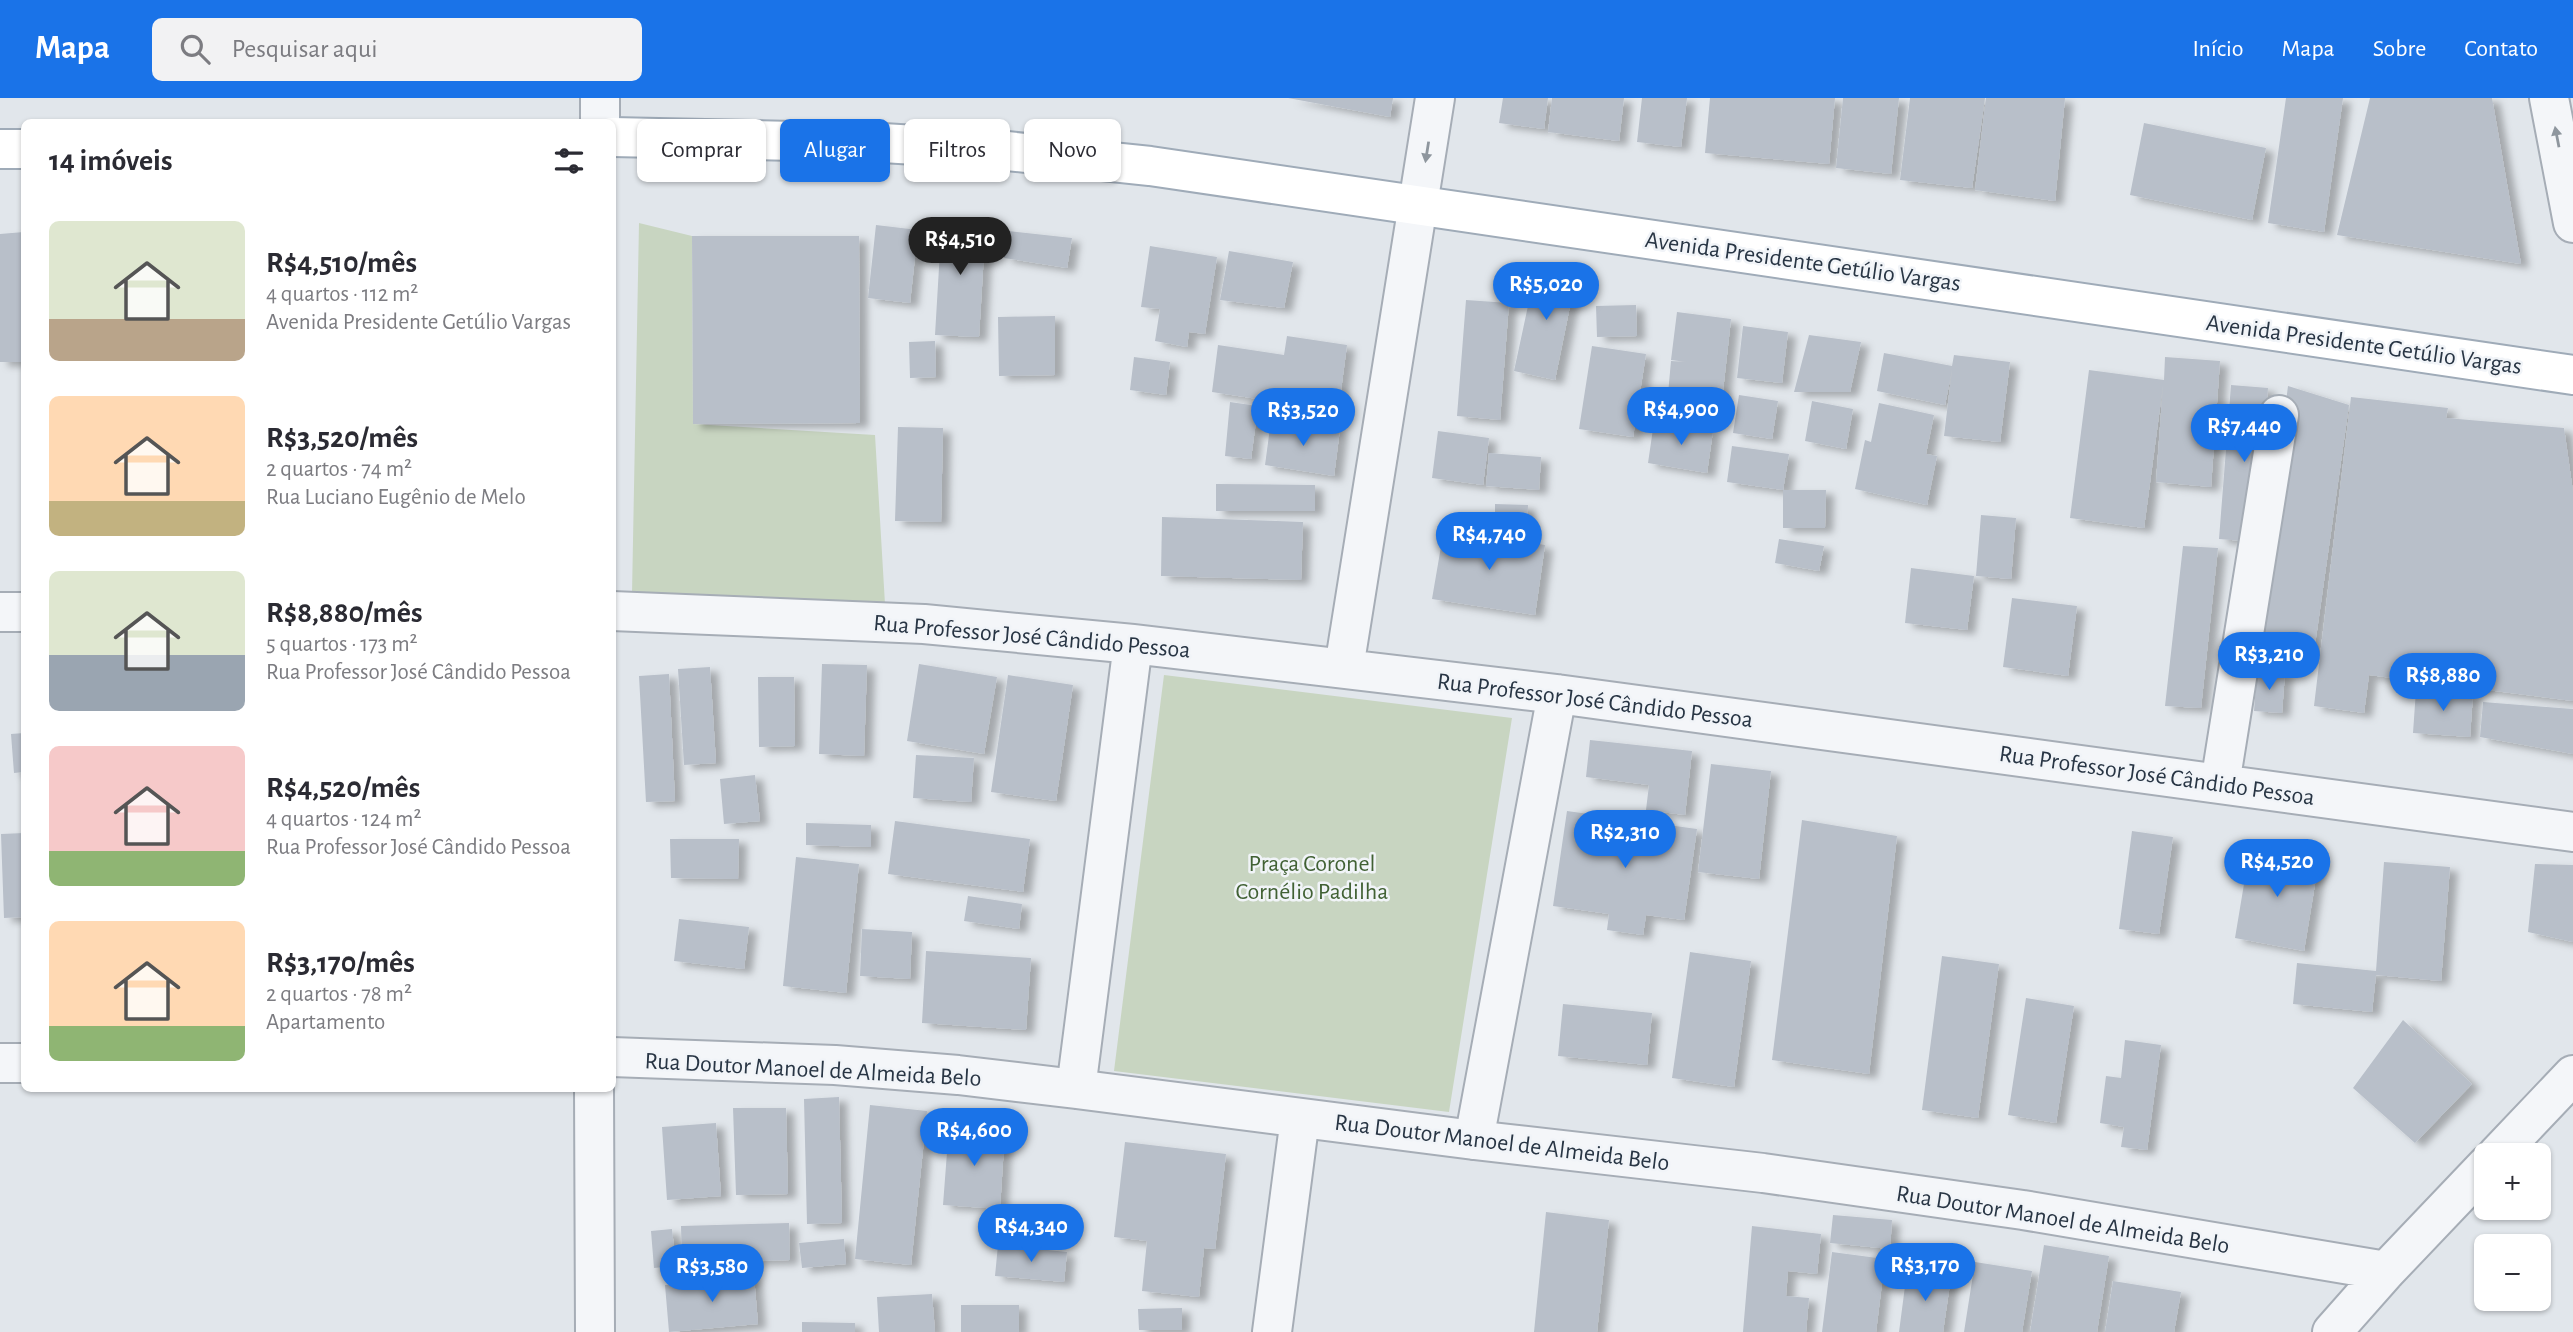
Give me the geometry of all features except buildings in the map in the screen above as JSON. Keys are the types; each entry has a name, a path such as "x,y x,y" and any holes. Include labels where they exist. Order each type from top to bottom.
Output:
{"main road":[{"name":"Avenida Presidente Getúlio Vargas","path":"616,137 883,143 997,150 1150,166 2573,375"},
{"path":"0,149 21,149"}],"street":[{"path":"600,98 600,119"},
{"path":"1344,668 1435,98"},
{"path":"2549,98 2573,223"},
{"path":"2220,784 2279,415"},
{"name":"Rua Professor José Cândido Pessoa","path":"616,611 924,624 1133,644 1557,694 2573,832"},
{"path":"0,612 21,612"},
{"path":"1076,1089 1133,644"},
{"path":"1474,1140 1557,694"},
{"name":"Rua Doutor Manoel de Almeida Belo","path":"616,1057 835,1065 958,1075 1474,1140 1763,1172 2023,1210 2386,1271"},
{"path":"0,1063 21,1063"},
{"path":"2508,1143 2573,1075"},
{"path":"594,1092 595,1332"},
{"path":"1272,1332 1300,1118"},
{"path":"2332,1332 2474,1179"}],"green space":[{"path":"639,223 692,236 693,424 875,435 885,604 632,594"},
{"name":"Praça Coronel Cornélio Padilha","path":"1164,675 1512,718 1449,1112 1114,1071"}]}
